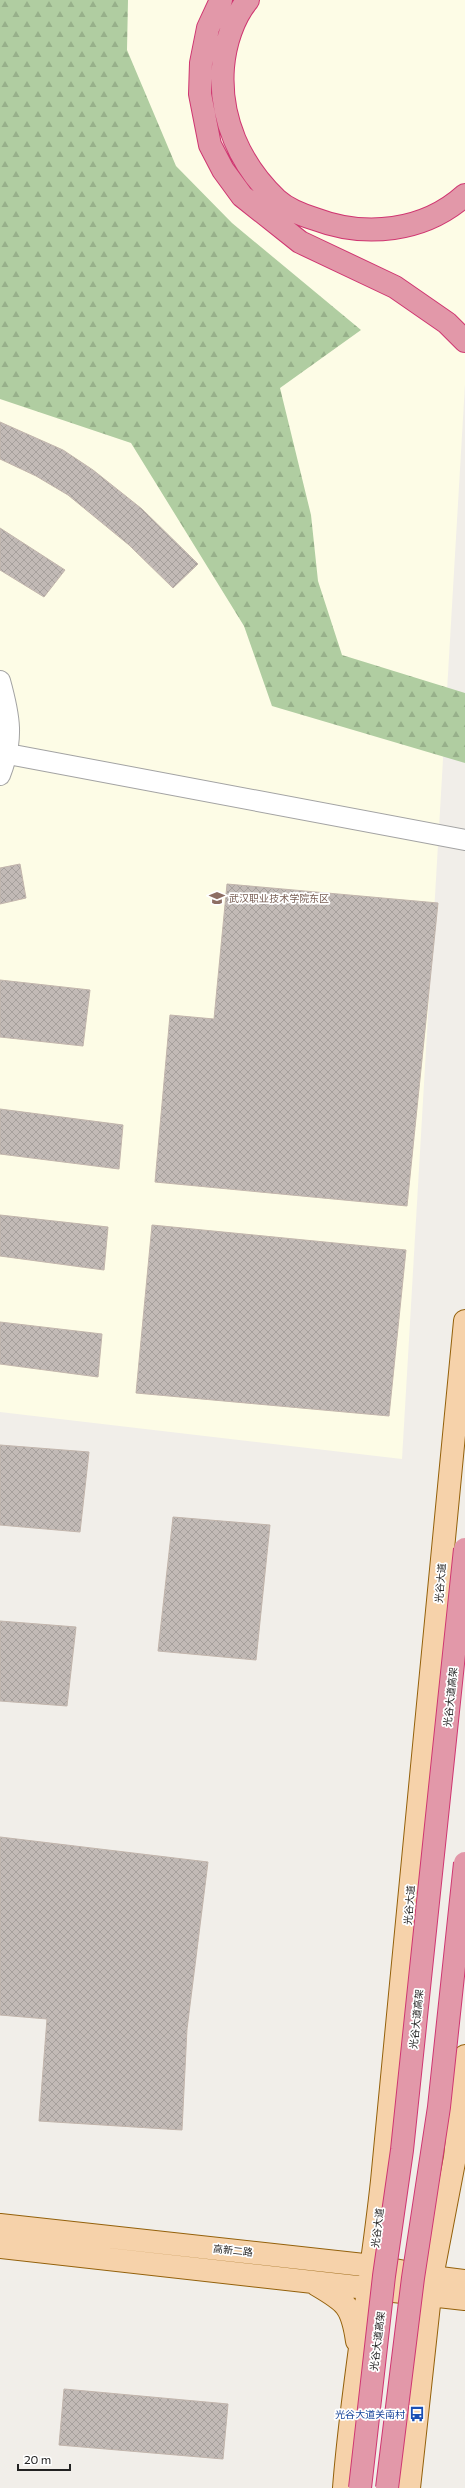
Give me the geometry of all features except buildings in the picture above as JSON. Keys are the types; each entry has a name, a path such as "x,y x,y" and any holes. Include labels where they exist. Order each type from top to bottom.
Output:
{"highway":[{"path":"221,0 208,28 201,63 200,94 210,145 224,170 242,196 300,242 395,287 447,323 465,341"},
{"path":"248,0 233,27 224,55 222,82 224,108 231,134 243,159 278,201 301,214 331,226 361,231 388,230 413,224 439,213 465,195"},
{"name":"光谷大道高架","path":"360,2488 384,2276 402,2150 465,1549"},
{"path":"387,2488 413,2278 439,2107 465,1863"}],"main road":[{"name":"光谷大道","path":"344,2488 357,2372 373,2266 465,1321"},
{"path":"409,2488 431,2287 455,2157 465,2056"},
{"name":"高新二路","path":"0,2225 373,2266 465,2300"},
{"name":"高新二路","path":"0,2246 370,2288 431,2287 465,2281"},
{"path":"310,2282 337,2297 350,2310 357,2346 357,2372"}],"street":[{"path":"0,682 10,714 8,754 0,775"},
{"path":"8,754 465,840"}],"shaded area":[{"name":"武汉职业技术学院东区","path":"0,0 465,0 465,384 402,1459 0,1412"}],"green space":[{"path":"0,0 128,0 127,50 176,166 232,223 361,330 280,388 311,515 318,581 342,655 465,693 465,763 272,706 244,626 131,443 0,399"}],"place":[{"name":"武汉职业技术学院东区","path":"217,898"},
{"name":"光谷大道关南村","path":"417,2414"}]}
